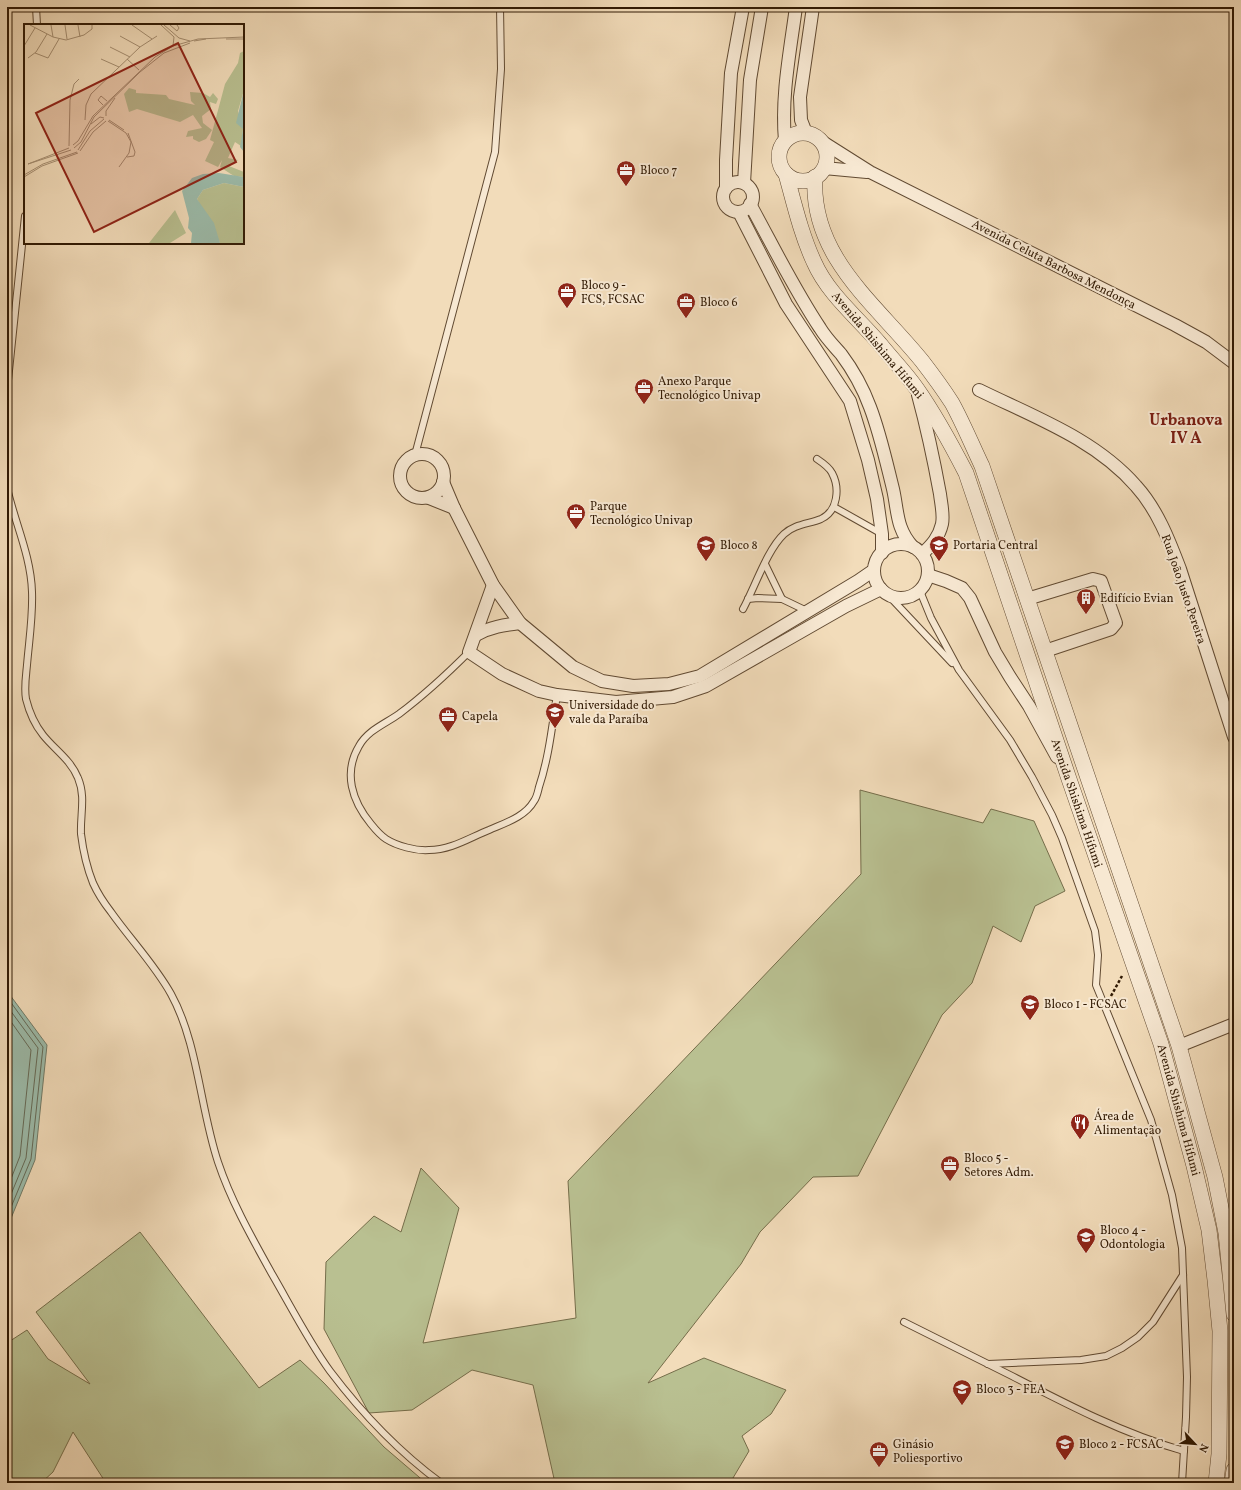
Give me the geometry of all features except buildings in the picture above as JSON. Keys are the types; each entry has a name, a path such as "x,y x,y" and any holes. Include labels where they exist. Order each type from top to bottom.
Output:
{"street":[{"path":"726,188 726,160 731,73 743,7"},
{"path":"744,183 750,80 762,7"},
{"path":"785,141 783,118 784,96 796,7"},
{"path":"806,133 801,120 800,97 813,7"},
{"path":"806,133 813,135 821,142 826,154 820,173 808,180 800,181 786,174 779,162 779,154 785,141 791,136 806,133"},
{"name":"Avenida Celuta Barbosa Mendonça","path":"821,142 870,172 1175,325 1206,342 1234,363"},
{"name":"Avenida Celuta Barbosa Mendonça","path":"820,173 870,172"},
{"name":"Avenida Shishima Hifumi","path":"820,173 814,191 819,218 826,242 845,273 922,361 952,403 982,466 1179,1046 1215,1177 1226,1233 1234,1314"},
{"name":"Avenida Shishima Hifumi","path":"786,174 795,207 814,262 827,284 867,328 917,388 942,426 966,473 1069,779 1161,1044 1194,1166 1209,1230 1220,1331 1219,1454 1216,1483"},
{"path":"734,182 744,183 748,186 752,195 750,204 739,212 730,210 724,202 723,192 734,182"},
{"path":"750,204 802,300 820,329 841,354 860,384 880,436 893,491 898,522 906,540 918,550 926,560 928,575 925,584 920,591 912,596 895,598 885,592 875,579 874,570 876,562 882,553 888,548 896,545 905,544 918,550 931,546 938,537 943,522 935,465 917,388"},
{"path":"739,212 786,304 850,401 878,499 882,534 882,553"},
{"name":"Rua João Justo Pereira","path":"979,390 1074,436 1099,452 1117,466 1148,501 1170,542 1180,569 1234,737"},
{"path":"444,482 440,489 429,498 421,499 413,497 402,487 399,480 402,464 414,455 421,454 435,457 443,468 444,482 454,508 493,585 520,623 573,667 602,681 633,686 669,684 700,676 874,570"},
{"path":"966,473 982,466"},
{"path":"429,498 454,508"},
{"path":"928,575 962,588 970,598 995,652 1029,706 1069,779"},
{"path":"1027,599 1097,579 1101,581 1116,623 1111,629 1045,651"},
{"path":"493,585 469,652 502,674 539,691 557,695 616,702 673,697 706,686 846,606 885,592"},
{"path":"476,635 484,630 498,625 520,623"},
{"path":"1179,1046 1234,1024"},
{"path":"1232,1483 1234,1470"}],"lane":[{"path":"36,7 37,24"},
{"path":"414,455 495,152 501,69 500,7"},
{"path":"7,390 24,226"},
{"path":"743,609 765,564 778,541 785,533 794,527 822,518 834,507 837,494 836,483 829,469 817,459"},
{"path":"7,488 11,508 23,541 29,566 32,592 26,697 31,714 40,732 71,765 78,778 82,793 81,831 83,846 93,883 100,897 126,934 154,969 171,995 191,1049 210,1137 218,1164 238,1210 295,1315 329,1369 378,1428 419,1467 441,1483"},
{"path":"834,507 882,534"},
{"path":"765,564 782,599"},
{"path":"920,591 931,618 959,670"},
{"path":"885,592 959,670 1010,740 1052,815 1062,838 1095,931 1098,955 1096,985 1106,1005 1151,1120 1172,1195 1182,1248 1187,1377 1182,1483"},
{"path":"748,599 782,599 807,612"},
{"path":"469,652 444,676 399,714 368,734 359,746 353,759 351,784 355,800 362,813 374,828 386,839 415,849 443,849 513,820 526,811 535,801 543,775 549,749 557,695"},
{"path":"988,1364 1082,1360 1106,1356 1122,1348 1138,1337 1153,1322 1184,1275"},
{"path":"904,1322 1096,1418 1146,1439 1184,1451"}],"path":[{"path":"1106,1005 1132,960"}],"green space":[{"path":"860,790 983,823 991,809 1034,821 1065,891 1035,906 1021,942 993,926 972,983 942,1015 858,1176 813,1177 760,1232 741,1264 648,1383 704,1358 786,1390 771,1414 742,1436 749,1451 730,1483 555,1483 533,1385 472,1370 412,1410 369,1413 324,1329 326,1262 374,1216 401,1232 421,1168 459,1208 423,1343 576,1318 568,1181 861,874"},
{"path":"140,1232 259,1388 300,1360 324,1383 384,1447 426,1483 106,1483 73,1432 53,1472 41,1483 7,1483 7,1343 27,1330 48,1359 90,1384 36,1312"}],"water":[{"path":"7,991 47,1045 35,1160 7,1228"}],"place":[{"name":"Bloco 7","path":"626,187"},
{"name":"Bloco 9 - FCS, FCSAC","path":"567,309"},
{"name":"Bloco 6","path":"686,319"},
{"name":"Anexo Parque Tecnológico Univap","path":"644,405"},
{"name":"Parque Tecnológico Univap","path":"576,530"},
{"name":"Bloco 8","path":"706,562"},
{"name":"Portaria Central","path":"939,562"},
{"name":"Edifício Evian","path":"1086,615"},
{"name":"Universidade do vale da Paraíba","path":"555,729"},
{"name":"Capela","path":"448,733"},
{"name":"Bloco 1 - FCSAC","path":"1030,1021"},
{"name":"Área de Alimentação","path":"1080,1140"},
{"name":"Bloco 5 - Setores Adm.","path":"950,1182"},
{"name":"Bloco 4 - Odontologia","path":"1086,1254"},
{"name":"Bloco 3 - FEA","path":"962,1406"},
{"name":"Bloco 2 - FCSAC","path":"1065,1461"},
{"name":"Ginásio Poliesportivo","path":"879,1468"}],"district":[{"name":"Urbanova IV A","path":"1186,428"}]}
